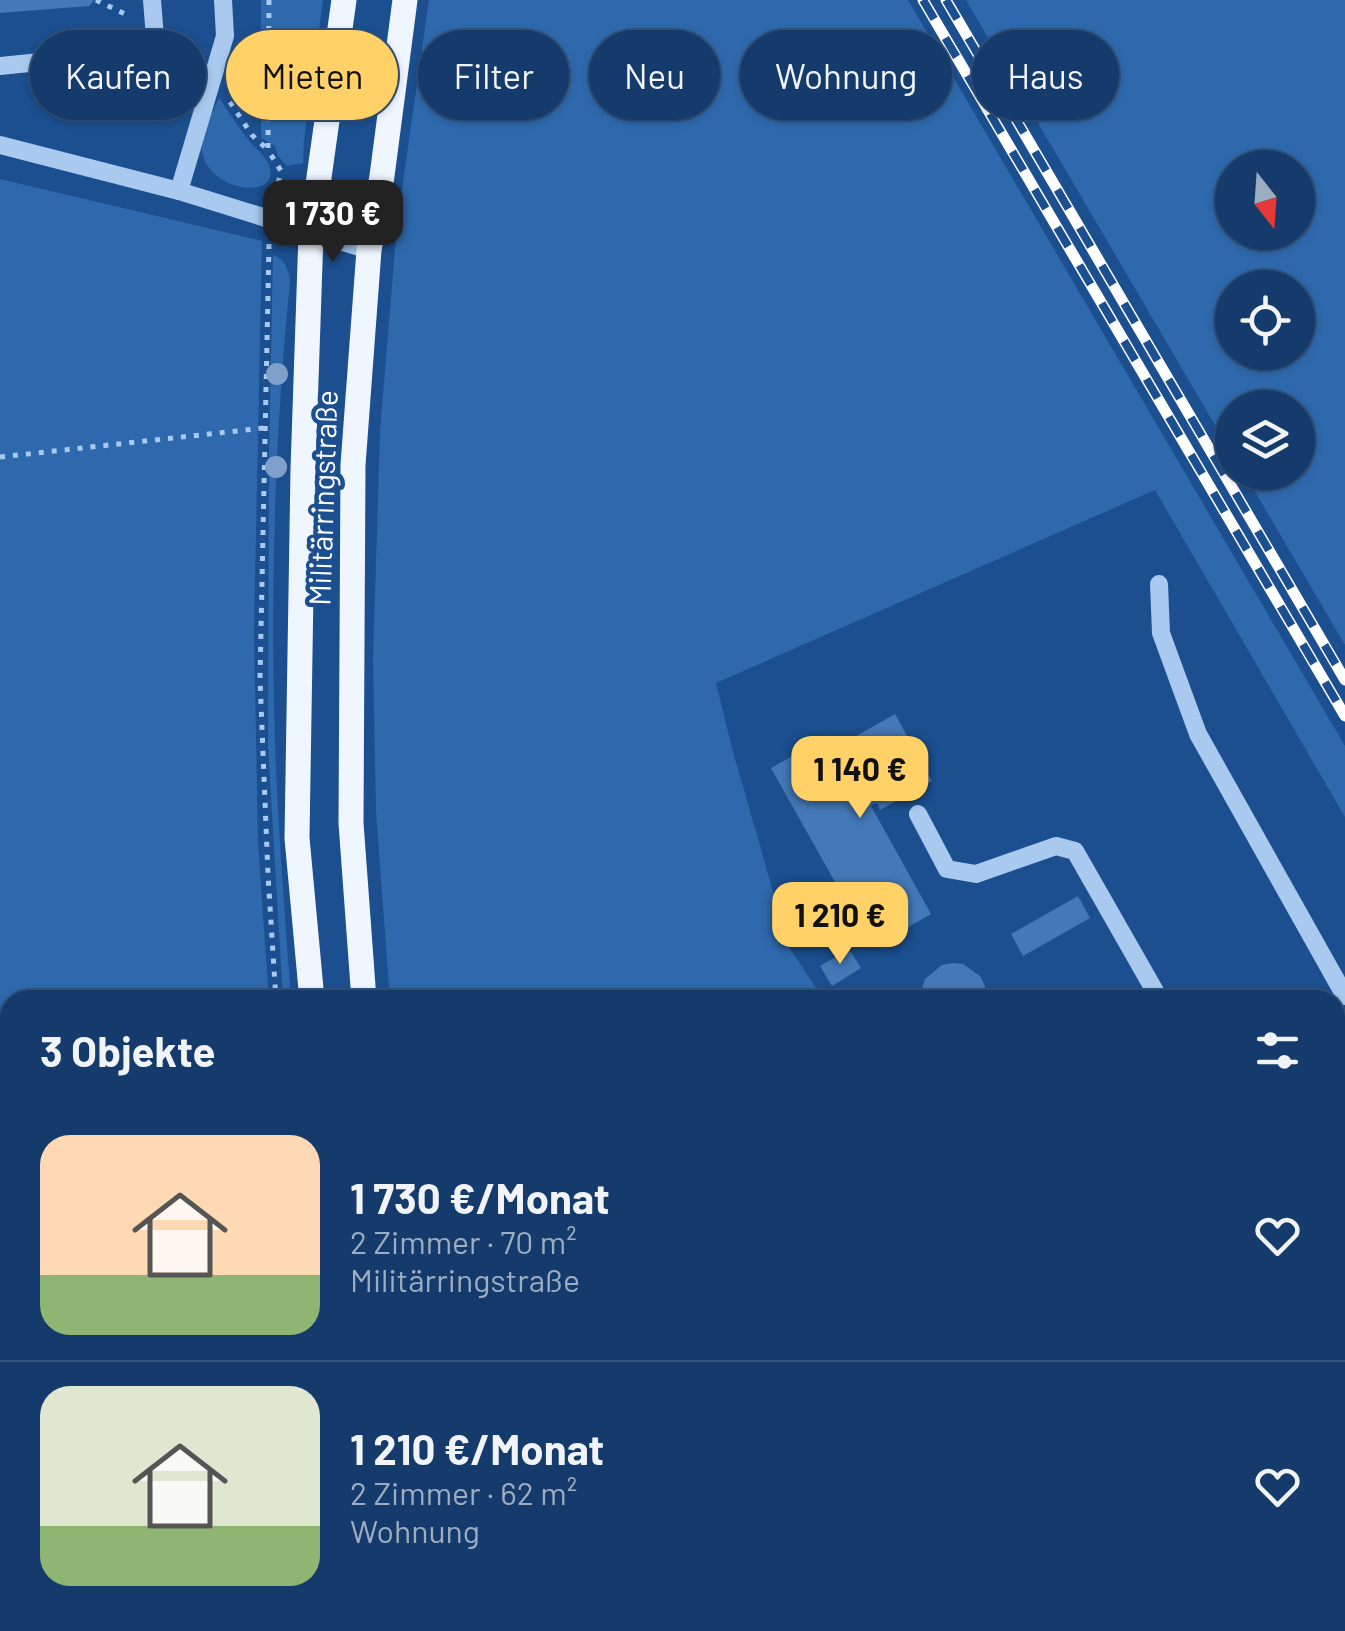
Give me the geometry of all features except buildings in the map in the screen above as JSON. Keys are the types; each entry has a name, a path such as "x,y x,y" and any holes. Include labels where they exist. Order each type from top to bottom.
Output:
{"main road":[{"name":"Militärringstraße","path":"311,990 297,838 302,468 311,234 344,0"},
{"name":"Militärringstraße","path":"363,990 351,823 354,466 369,250 405,0"}],"street":[{"path":"0,66 156,50 152,0"},
{"path":"179,191 225,36 223,0"},
{"path":"0,145 179,191 369,250"},
{"path":"1159,584 1161,632 1198,734 1342,990"},
{"path":"918,814 947,869 976,874 1056,846 1074,851 1154,990"}],"path":[{"path":"96,0 136,20"},
{"path":"268,0 268,150"},
{"path":"214,78 280,170 270,219 260,679 275,990"},
{"path":"0,457 264,428"}],"shaded area":[{"path":"261,0 323,0 319,30 261,30"},
{"path":"429,0 908,0 926,30 740,30 740,120 952,120 952,75 972,109 972,120 978,120 1345,746 1345,817 1155,490 716,683 789,947 817,990 389,990 376,812 373,659 380,431 397,224 418,77 418,120 569,120 569,30 425,30"},
{"path":"966,0 1345,0 1345,645 1254,490 1315,490 1315,390 1215,390 1215,425 1036,120 1119,120 1119,30 984,30"},
{"path":"219,98 226,108 226,120 234,120 265,157 269,179 251,188 224,181 212,171 204,158 202,142"},
{"path":"261,120 307,120 303,163 287,166 275,146 261,138"},
{"path":"0,179 262,241 254,631 258,843 268,990 0,990"},
{"path":"273,255 285,265 290,281 277,453 273,628 276,775 290,990 282,990 268,746"}],"railway":[{"path":"923,0 1345,716"},
{"path":"946,0 1345,680"}]}
